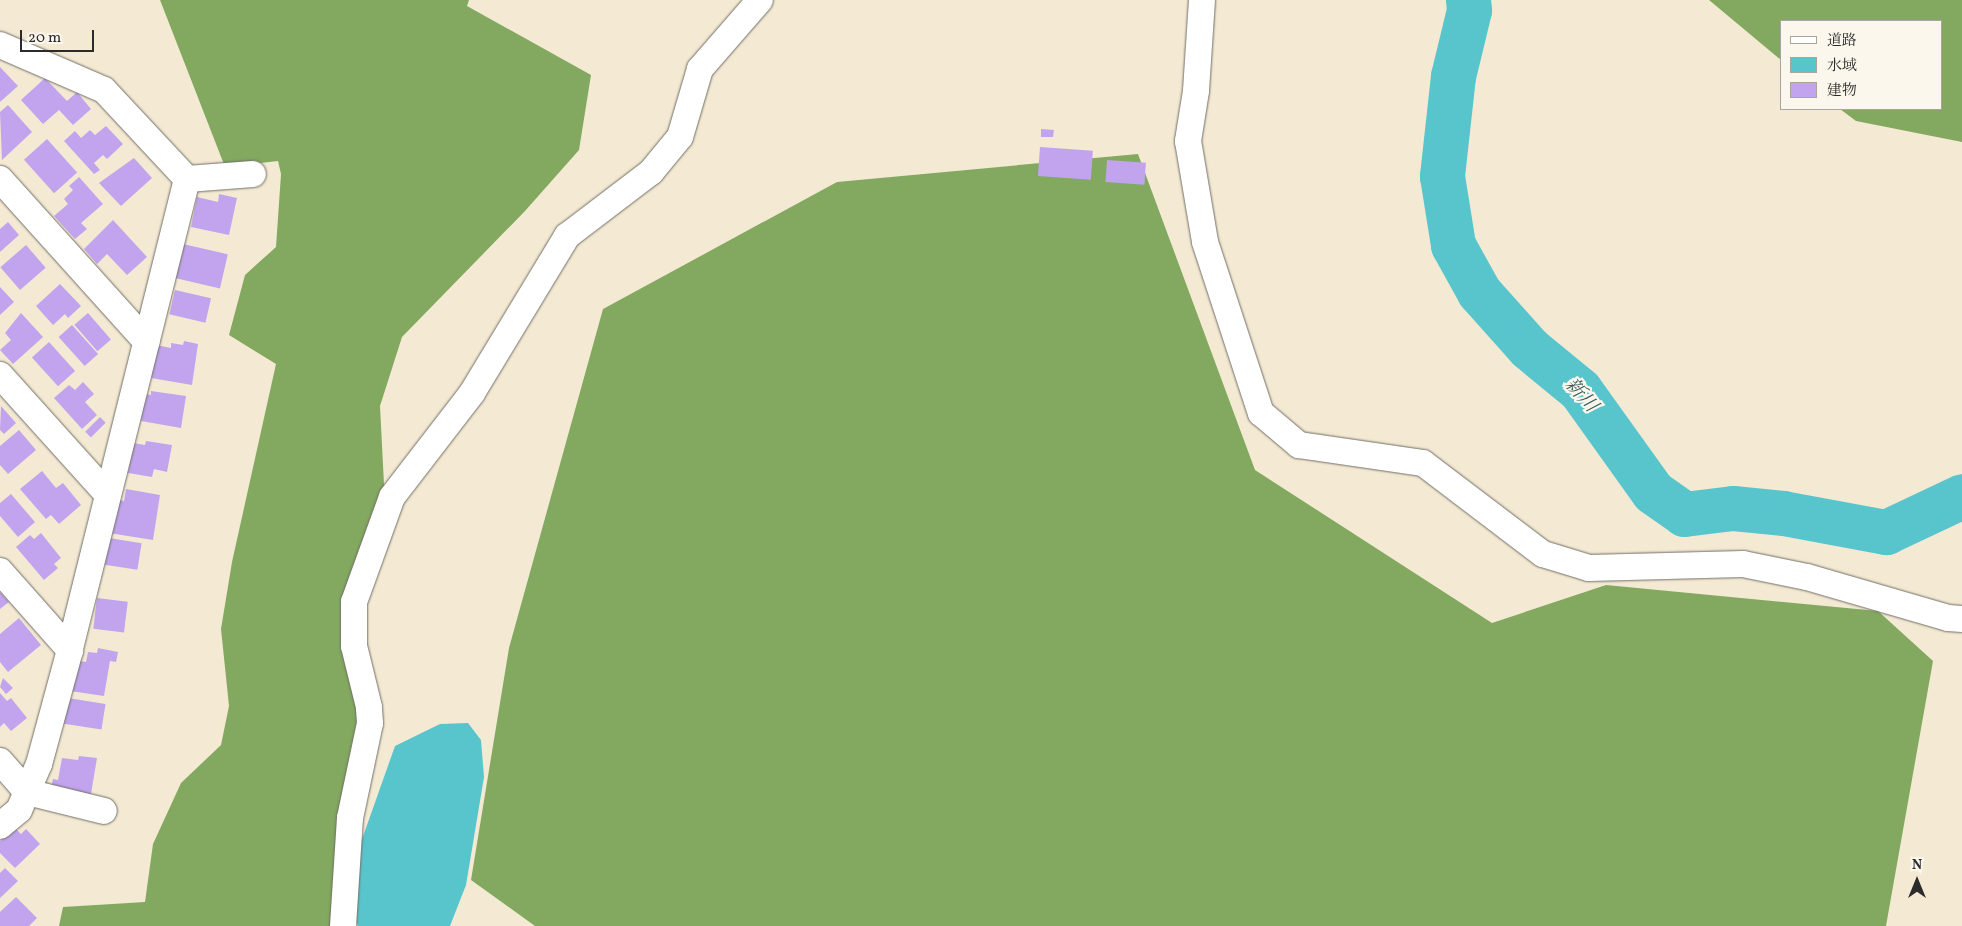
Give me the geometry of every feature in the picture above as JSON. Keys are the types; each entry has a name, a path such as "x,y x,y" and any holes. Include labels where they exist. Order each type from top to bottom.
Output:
{"street":[{"path":"343,926 350,818 370,724 369,707 354,646 354,602 392,497 472,393 567,236 651,172 680,137 700,69 760,0"},
{"path":"1202,0 1196,91 1188,141 1205,242 1261,413 1299,445 1423,462 1543,554 1589,568 1743,564 1806,577 1948,618 1962,619"},
{"path":"0,45 104,90 186,179"},
{"path":"186,179 253,174"},
{"path":"0,826 20,810 39,764 70,650 186,179"},
{"path":"0,180 146,342"},
{"path":"0,375 108,495"},
{"path":"0,571 70,650"},
{"path":"0,761 27,792 104,811"}],"green space":[{"path":"160,0 469,0 467,6 591,75 579,150 525,211 402,337 380,406 385,504 362,563 365,718 339,926 59,926 63,907 145,902 153,844 181,783 221,745 229,706 221,629 232,562 276,364 229,335 245,275 276,247 281,174 278,161 225,167"},
{"path":"1709,0 1962,0 1962,142 1856,121 1841,110 1942,110 1942,20 1780,20 1780,59"},
{"path":"1138,154 1255,470 1492,623 1606,585 1878,611 1933,661 1886,926 535,926 471,880 509,648 603,309 837,182"}],"water":[{"path":"468,723 481,740 484,777 466,885 450,926 358,926 355,919 361,842 395,746 440,724"}],"building":[{"path":"0,67 18,86 0,102"},
{"path":"45,78 67,101 77,92 91,109 73,125 59,110 43,124 21,100"},
{"path":"8,105 32,132 2,160 0,112"},
{"path":"106,126 123,144 107,159 103,155 94,163 100,170 94,174 64,141 75,131 81,138 90,130 95,135"},
{"path":"1041,129 1054,130 1053,137 1041,137"},
{"path":"47,139 77,172 54,193 24,160"},
{"path":"1040,147 1093,151 1091,180 1038,176"},
{"path":"134,158 152,178 121,206 99,183"},
{"path":"1107,160 1146,163 1144,185 1105,182"},
{"path":"79,177 103,204 81,223 87,229 75,239 54,216 68,204 64,199 73,190 69,186"},
{"path":"219,194 237,198 229,235 191,227 197,197 218,202"},
{"path":"113,220 147,257 127,275 107,254 97,264 84,249"},
{"path":"8,222 19,235 0,252 0,229"},
{"path":"183,244 228,254 220,288 175,278"},
{"path":"26,245 46,268 20,290 0,267"},
{"path":"60,284 81,306 68,318 65,314 53,325 36,306"},
{"path":"0,287 14,302 0,315"},
{"path":"175,290 211,298 205,323 169,314"},
{"path":"21,313 43,337 13,364 0,350 11,340 5,333"},
{"path":"88,313 111,339 97,351 74,325"},
{"path":"72,325 98,354 85,366 59,337"},
{"path":"184,341 198,344 192,385 151,378 156,345 171,348 171,343 183,345"},
{"path":"49,342 75,371 58,386 32,357"},
{"path":"83,382 94,394 85,402 97,415 82,429 54,398 69,385 75,390"},
{"path":"151,391 186,396 181,428 141,421 145,394 151,395"},
{"path":"1,406 16,423 4,434 0,430"},
{"path":"100,417 106,423 91,438 85,432"},
{"path":"19,430 36,450 8,474 0,465 0,446"},
{"path":"146,441 172,445 167,472 154,469 152,477 128,473 133,443 145,445"},
{"path":"42,471 56,488 63,483 81,505 59,524 51,515 46,519 20,489"},
{"path":"126,489 160,495 153,540 109,533 115,499 124,501"},
{"path":"11,494 35,522 18,537 0,516 0,503"},
{"path":"41,533 61,558 54,564 58,568 44,580 16,547 30,535 34,539"},
{"path":"109,538 142,543 137,570 105,565"},
{"path":"0,592 9,602 0,609"},
{"path":"97,598 128,602 124,633 93,629"},
{"path":"19,618 41,645 8,672 0,662 0,634"},
{"path":"98,648 118,652 116,662 110,661 104,696 70,691 74,660 86,662 88,652 97,653"},
{"path":"3,678 13,688 6,694 0,687"},
{"path":"0,693 7,701 11,698 27,718 11,731 4,723 0,727"},
{"path":"68,698 106,704 101,730 64,724"},
{"path":"79,756 97,758 91,794 51,788 53,779 58,780 62,758 78,760"},
{"path":"14,827 21,834 26,829 40,844 15,868 0,853 0,841"},
{"path":"5,868 18,881 0,898 0,873"},
{"path":"16,897 37,918 29,926 0,926 0,912"}],"waterway":[{"name":"新川","path":"1468,0 1469,10 1453,76 1442,176 1453,245 1479,292 1529,348 1580,390 1653,492 1684,514 1733,508 1783,513 1886,532 1962,496"}]}
